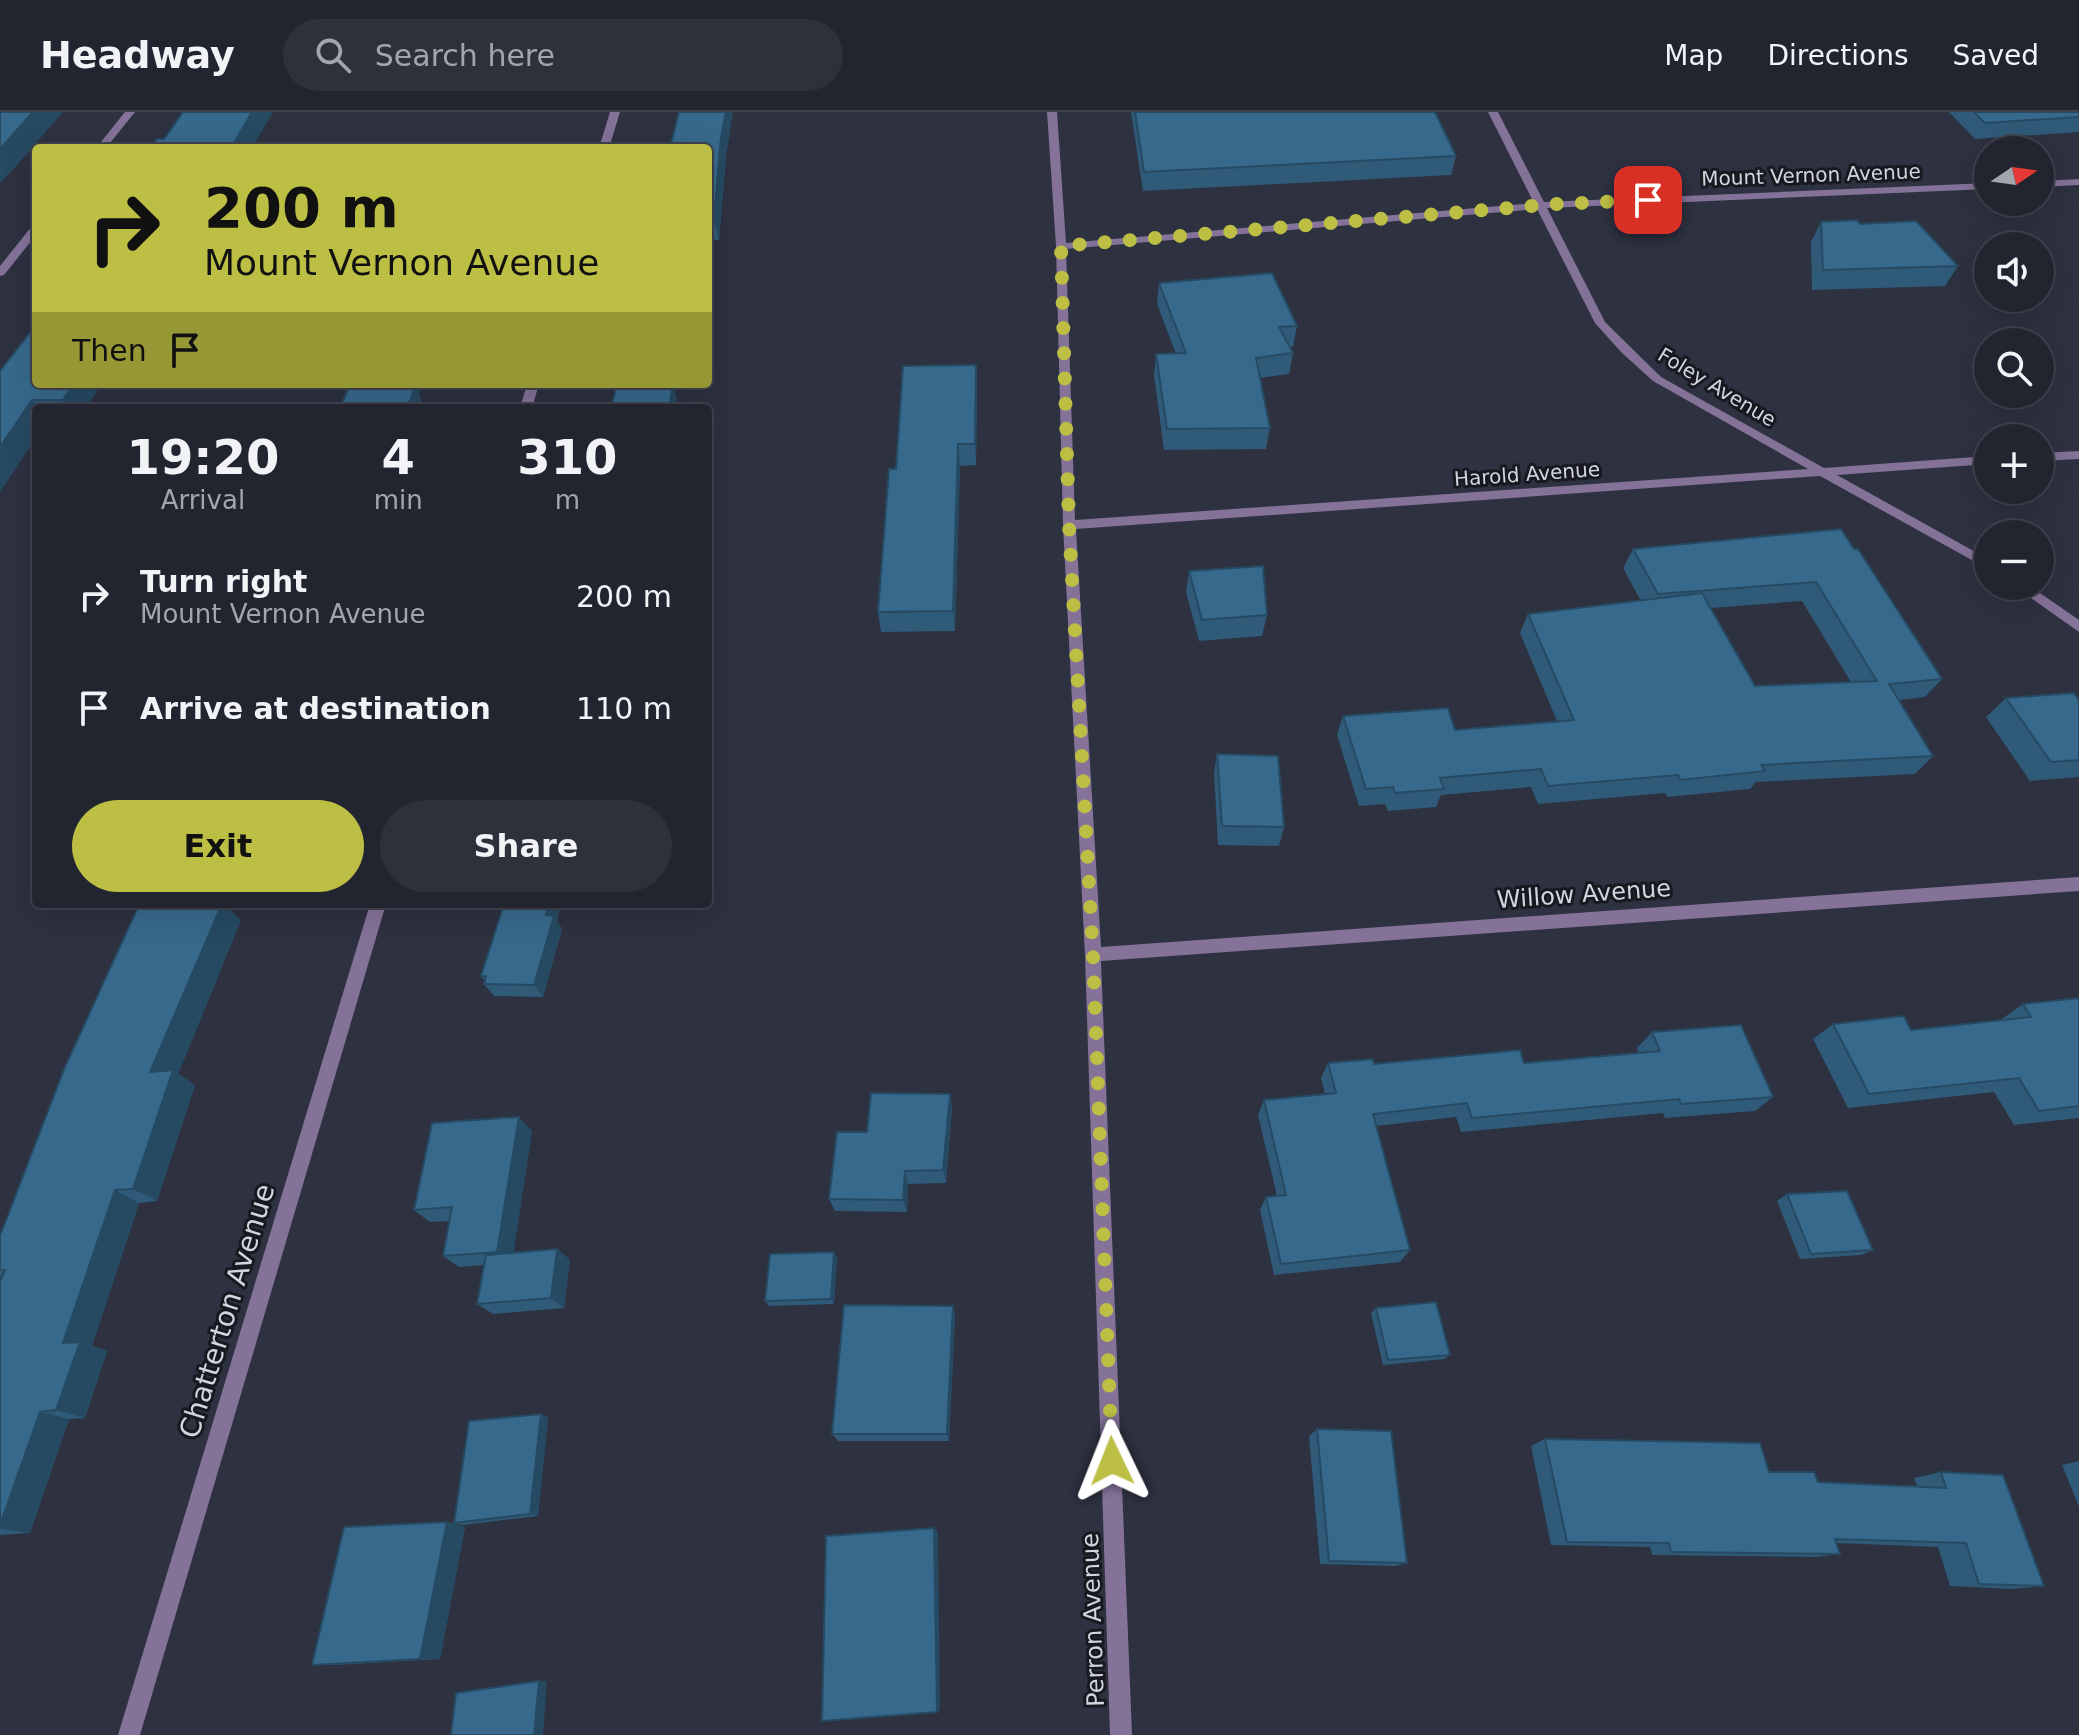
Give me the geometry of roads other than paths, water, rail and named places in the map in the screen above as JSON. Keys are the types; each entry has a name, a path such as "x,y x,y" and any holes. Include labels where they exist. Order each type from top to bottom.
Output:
{"street":[{"path":"104,144 130,112"},
{"path":"605,144 615,112"},
{"name":"Perron Avenue","path":"1052,112 1061,246 1069,525 1093,955 1121,1735"},
{"name":"Foley Avenue","path":"1493,112 1600,323 1625,350 1657,379 1974,557"},
{"path":"2054,183 2079,182"},
{"name":"Mount Vernon Avenue","path":"1061,246 1539,206 1974,187"},
{"path":"0,273 32,233"},
{"path":"2054,456 2079,455"},
{"name":"Harold Avenue","path":"1069,525 1974,461"},
{"path":"2041,600 2079,627"},
{"name":"Willow Avenue","path":"1093,955 2079,884"},
{"name":"Chatterton Avenue","path":"129,1735 377,908"}]}
